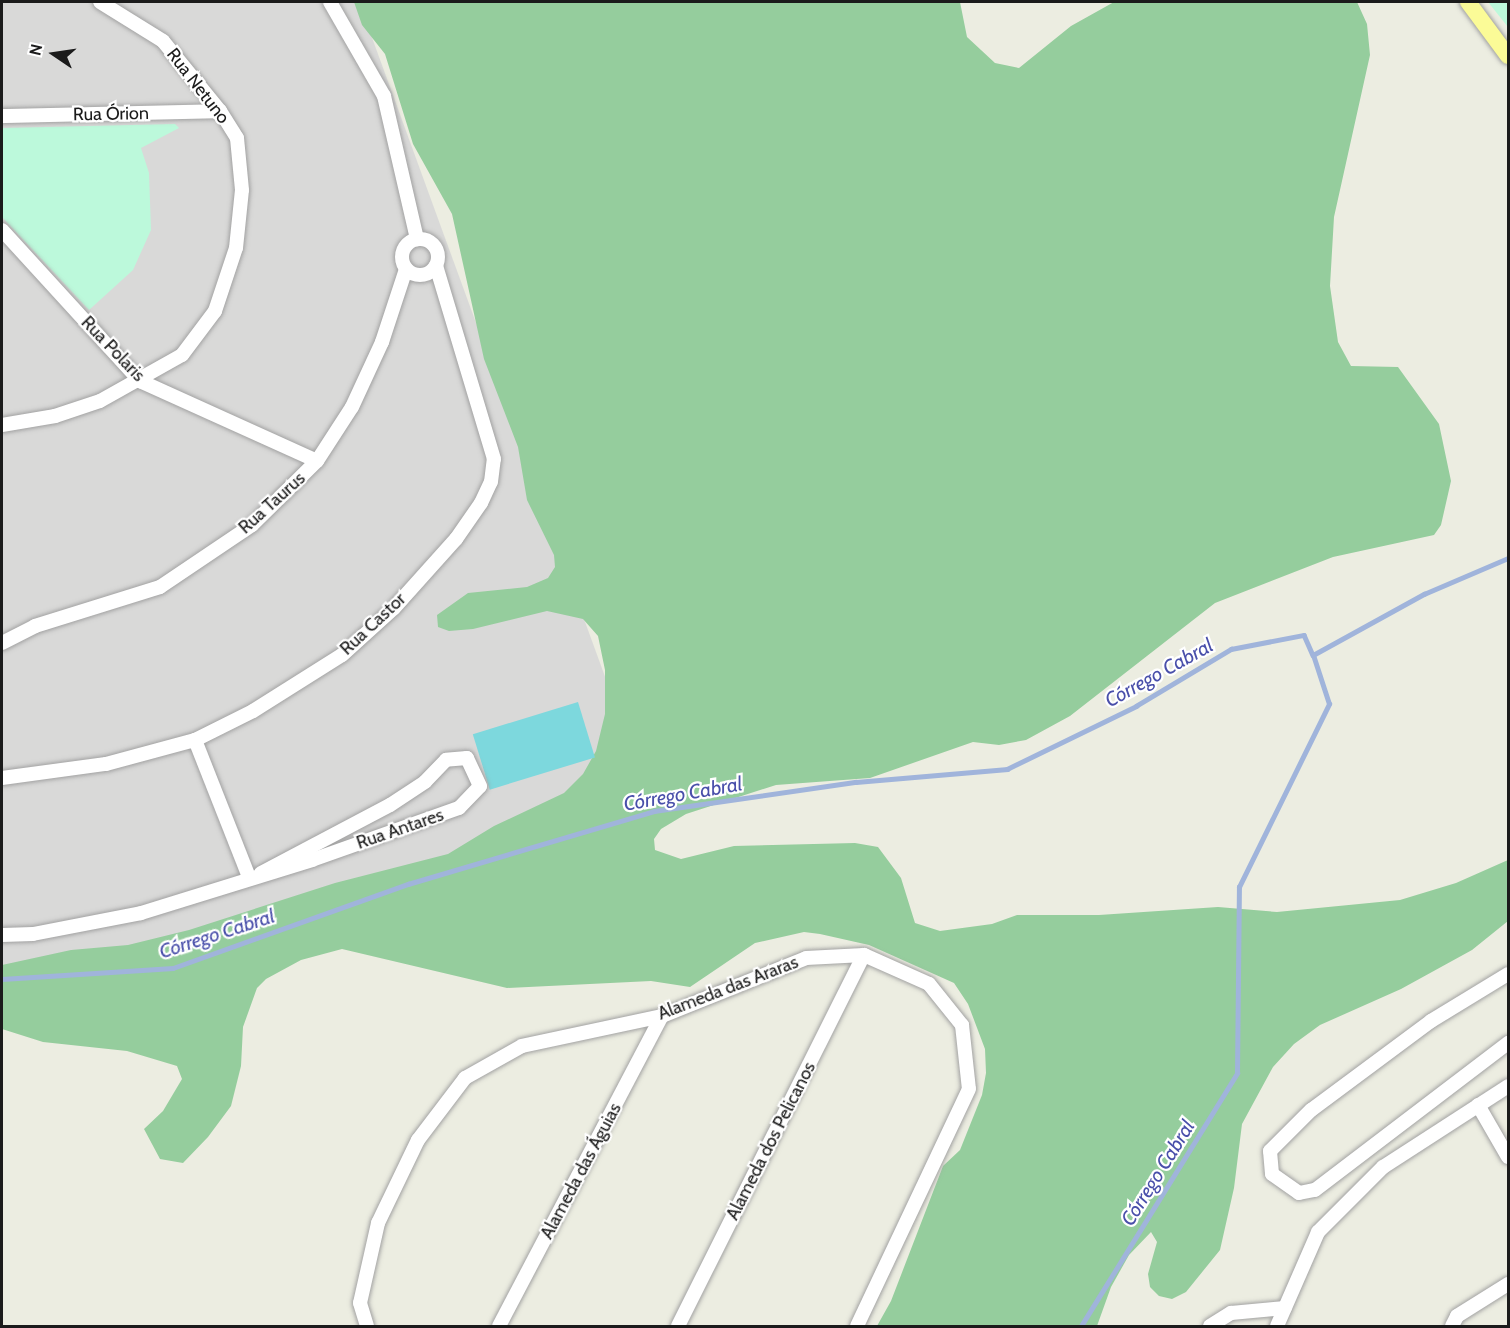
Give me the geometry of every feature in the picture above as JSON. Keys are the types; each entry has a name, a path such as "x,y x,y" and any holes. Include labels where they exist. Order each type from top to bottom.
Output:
{"main road":[{"path":"1468,2 1509,56"}],"street":[{"name":"Rua Netuno","path":"2,425 55,416 100,401 140,381 182,355 215,311 236,248 242,190 237,138 220,111 163,41 100,2"},
{"path":"330,2 384,96 417,239"},
{"name":"Rua Órion","path":"2,116 220,111"},
{"name":"Rua Polaris","path":"2,230 140,381 317,460"},
{"path":"417,239 435,246 436,266 418,276 405,269 402,251 417,239"},
{"name":"Rua Castor","path":"2,778 106,764 195,740 253,711 342,655 394,608 456,539 482,502 491,482 494,459 436,266"},
{"name":"Rua Taurus","path":"2,644 35,626 160,587 252,525 317,460 351,407 381,342 405,269"},
{"path":"195,740 255,875"},
{"name":"Rua Antares","path":"2,934 33,934 141,913 255,875 312,860 459,808 480,786 467,758 446,760 425,782 390,805 255,875"},
{"name":"Alameda das Araras","path":"367,1326 360,1303 378,1223 418,1140 465,1078 522,1046 662,1016 806,958 864,955 929,984 962,1026 969,1089 857,1326"},
{"name":"Alameda dos Pelicanos","path":"678,1326 864,955"},
{"path":"1509,974 1431,1022 1311,1110 1270,1151 1272,1174 1299,1193 1315,1190 1509,1043"},
{"name":"Alameda das Águias","path":"499,1326 662,1016"},
{"path":"1277,1326 1318,1232 1383,1167 1509,1086"},
{"path":"1478,1105 1509,1157"},
{"path":"1452,1326 1457,1316 1509,1284"},
{"path":"1210,1326 1231,1313 1285,1308"}],"shaded area":[{"path":"2,2 359,2 654,811 2,979"},
{"path":"578,702 595,757 490,790 473,734"}],"green space":[{"path":"354,2 960,2 967,37 995,63 1019,68 1071,26 1114,2 1357,2 1367,24 1370,55 1334,217 1330,286 1338,342 1351,366 1398,367 1439,424 1451,481 1441,525 1434,535 1333,557 1215,603 1070,716 1026,740 999,745 973,742 870,778 776,785 686,814 661,829 654,839 655,850 681,859 734,846 855,843 878,847 901,878 915,923 940,931 992,924 1017,915 1099,915 1218,907 1277,912 1400,900 1456,883 1508,860 1508,921 1472,950 1401,989 1320,1025 1294,1044 1273,1067 1242,1124 1234,1188 1220,1250 1186,1292 1172,1299 1159,1296 1150,1287 1148,1274 1157,1242 1151,1232 1129,1255 1111,1287 1097,1326 877,1326 891,1301 943,1166 960,1150 982,1095 986,1073 985,1049 968,1004 954,983 869,945 820,934 804,932 755,943 690,987 651,981 507,988 342,949 301,960 266,979 257,988 243,1027 241,1066 231,1106 208,1137 183,1163 160,1159 144,1129 163,1111 182,1079 177,1066 127,1051 43,1042 2,1029 2,965 71,950 128,945 189,930 335,883 448,854 494,826 564,793 583,774 596,751 605,714 605,670 598,636 583,619 547,611 473,629 449,631 438,627 437,615 468,593 527,587 548,578 555,567 554,555 527,500 518,447 484,359 452,214 413,144 385,54 362,25"},
{"path":"1488,2 1508,2 1508,27"},
{"path":"175,124 179,128 141,148 149,173 151,230 133,270 89,310 2,217 2,128"}],"waterway":[{"name":"Córrego Cabral","path":"2,979 173,968 408,884 654,811 856,782 1007,769 1136,706 1231,649 1304,635 1313,655 1424,594 1508,558"},
{"name":"Córrego Cabral","path":"1081,1326 1237,1073 1239,887 1329,704 1313,655"}]}
